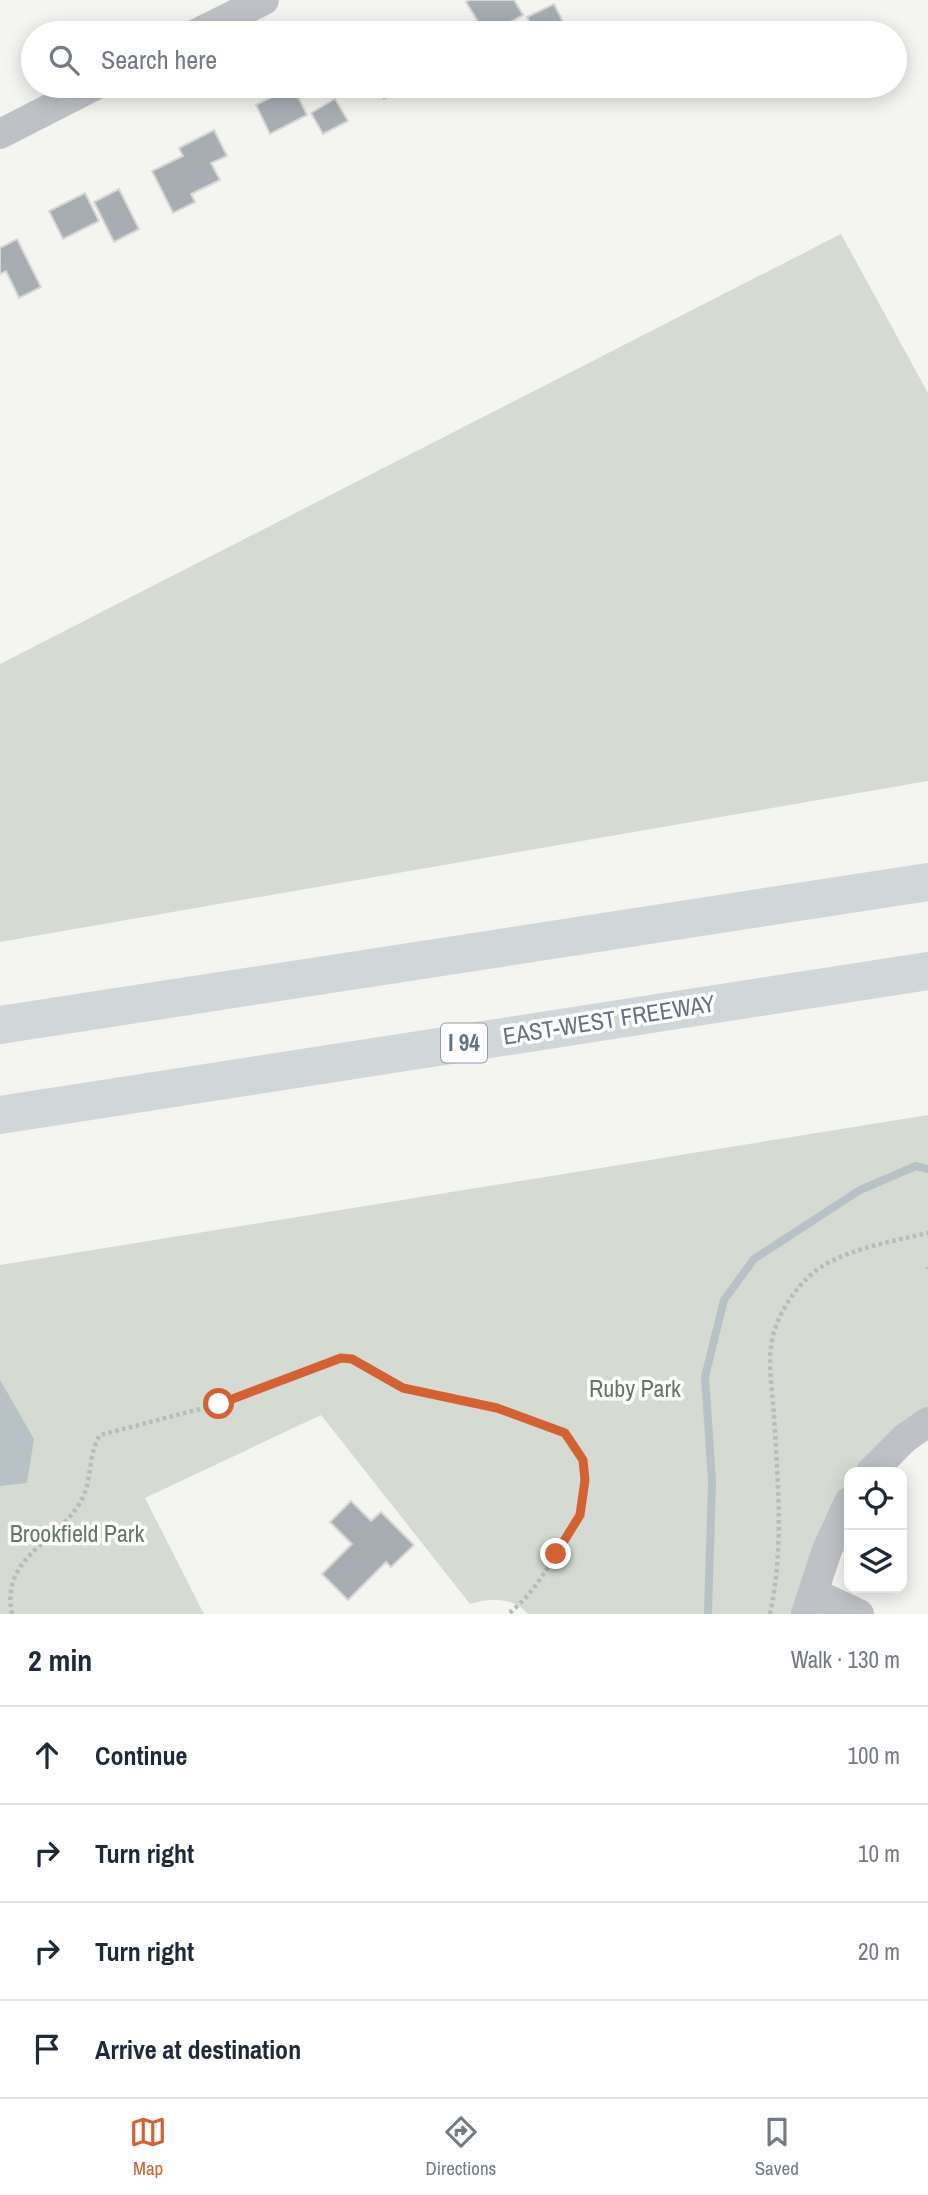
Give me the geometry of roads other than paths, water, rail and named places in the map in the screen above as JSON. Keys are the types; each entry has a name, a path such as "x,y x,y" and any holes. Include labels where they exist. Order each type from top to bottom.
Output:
{"highway":[{"path":"0,1026 928,882"},
{"name":"EAST-WEST FREEWAY","path":"0,1115 928,971"}],"street":[{"path":"222,21 264,0"},
{"path":"0,134 70,98"},
{"path":"876,1467 905,1437 928,1422"},
{"path":"844,1513 827,1550 810,1604 859,1614"}],"waterway":[{"path":"708,1614 712,1481 705,1377 724,1300 754,1259 860,1190 916,1166 928,1169"}],"park label":[{"name":"Ruby Park","path":"635,1389"},
{"name":"Brookfield Park","path":"77,1534"}]}
